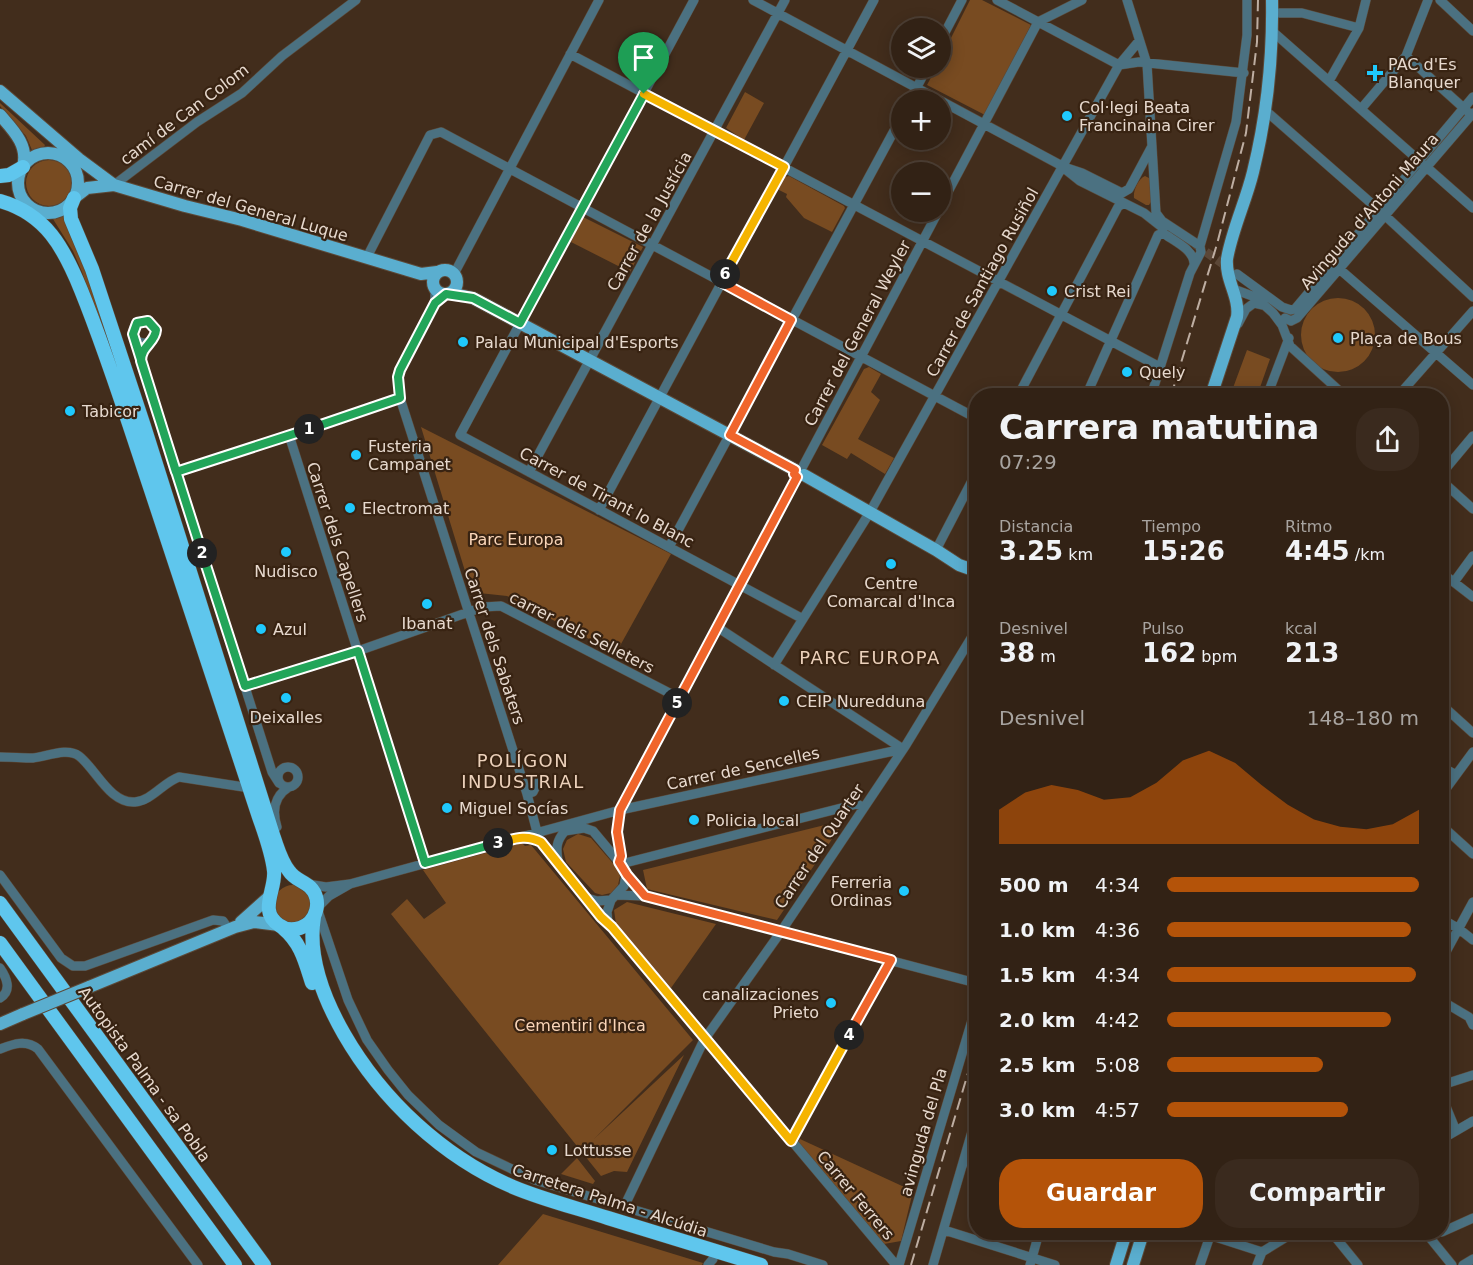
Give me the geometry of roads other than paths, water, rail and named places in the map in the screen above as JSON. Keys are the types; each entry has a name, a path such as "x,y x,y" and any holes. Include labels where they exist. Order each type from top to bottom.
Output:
{"highway":[{"path":"0,176 9,175 22,167"},
{"path":"0,194 31,207"},
{"path":"0,201 30,215 52,234 67,258 89,309 200,633 250,788 273,866 274,876 268,912 281,927 298,928 309,923 316,913 313,891 287,869 281,856 92,268 71,219 70,208 74,198"},
{"path":"270,894 277,885 285,881 303,882"},
{"name":"Autopista Palma - sa Pobla","path":"0,903 264,1265"},
{"name":"Carretera Palma - Alcúdia","path":"316,913 312,940 317,970 340,1026 357,1056 384,1090 413,1121 440,1143 476,1168 529,1193 757,1264"},
{"name":"Carretera Palma - Alcúdia","path":"281,927 292,935 301,948 325,1015 357,1069 391,1110 431,1147 477,1178 514,1196 711,1262 734,1265"},
{"path":"0,943 235,1265"}],"main road":[{"path":"1214,388 1238,312 1235,279 1227,260 1252,174 1266,111 1272,6"},
{"path":"0,91 79,159 114,185"},
{"path":"0,98 69,160 91,176 114,185"},
{"path":"0,115 22,145 25,155 18,184 22,197 56,230 70,251 89,309"},
{"path":"22,167 31,158 43,153 56,153 69,160 78,178 74,198 66,207 46,213 31,207"},
{"name":"Carrer del General Luque","path":"74,198 87,188 114,185 421,274 450,274"},
{"name":"Carrer del General Luque","path":"421,274 441,291"},
{"path":"441,291 457,286 450,274"},
{"path":"450,274 433,279 441,291 473,298 730,435 969,569"},
{"path":"450,274 473,298"},
{"path":"232,928 258,909 270,894"},
{"path":"0,1024 232,928 257,921 281,927"},
{"path":"1116,1265 1124,1240"},
{"path":"1133,1265 1141,1240"}],"street":[{"name":"camí de Can Colom","path":"114,185 197,122 242,93 282,56 356,0"},
{"path":"450,274 510,170 599,0"},
{"path":"520,323 694,0"},
{"path":"753,0 1064,166 1122,193 1127,191 1138,174 1152,146"},
{"name":"Carrer de la Justícia","path":"529,472 716,131 785,0"},
{"path":"599,510 874,0"},
{"path":"951,21 962,0"},
{"path":"997,0 1119,65 1147,64 1244,73"},
{"path":"951,187 1038,22 1082,0"},
{"path":"1127,0 1147,64 1155,211 1162,221 1201,252 1194,263 1153,388"},
{"path":"1197,247 1236,122 1244,73 1247,35 1246,0"},
{"path":"1329,81 1359,28 1366,0"},
{"path":"1361,109 1406,56 1428,0"},
{"path":"1440,0 1473,31"},
{"path":"1272,6 1359,28"},
{"path":"1272,31 1473,208"},
{"name":"Carrer de Santiago Rusiñol","path":"774,664 870,512 1119,65 1139,41"},
{"path":"570,54 1110,342 1160,365"},
{"path":"1406,56 1473,115"},
{"path":"916,88 922,78"},
{"name":"Avinguda d'Antoni Maura","path":"1285,318 1291,321 1297,318 1382,213 1419,161 1473,97"},
{"path":"1266,111 1473,297"},
{"name":"Avinguda d'Antoni Maura","path":"1382,213 1428,168 1473,115"},
{"path":"367,258 430,135 441,132 969,414"},
{"path":"669,547 891,136"},
{"path":"1064,166 1066,171 1080,181 1122,204 1155,211"},
{"path":"1074,170 1095,185 1141,209 1197,247"},
{"path":"1138,174 1149,173 1154,176"},
{"path":"1022,388 1118,207 1122,204"},
{"name":"Carrer del General Weyler","path":"620,810 933,222"},
{"path":"1090,388 1158,234 1163,233 1189,251 1194,258 1194,263"},
{"path":"1337,267 1473,385"},
{"name":"Avinguda d'Antoni Maura","path":"1235,279 1291,310 1295,309 1337,267"},
{"path":"1235,279 1236,290 1255,297 1266,307 1282,325 1290,346 1336,388"},
{"path":"1235,279 1274,305 1285,318 1290,333 1290,346 1271,388"},
{"name":"Carrer dels Sabaters","path":"441,291 400,370 398,377 400,398 527,794 537,832"},
{"path":"1233,331 1248,305 1257,303 1266,307"},
{"path":"1405,388 1473,311"},
{"path":"141,361 143,349 155,337 156,330 148,321 137,323 133,330 134,338 141,361 176,472 275,778 284,785 294,785 298,779 297,772 292,765"},
{"name":"Carrer de Tirant lo Blanc","path":"520,323 460,435 803,619"},
{"path":"134,338 139,343 150,342"},
{"path":"119,351 141,361"},
{"path":"176,472 400,398"},
{"name":"Carrer dels Capellers","path":"289,435 425,863"},
{"path":"1449,465 1473,436"},
{"path":"936,550 969,486"},
{"path":"1449,487 1473,509"},
{"path":"1454,582 1473,556"},
{"path":"1449,578 1473,597"},
{"name":"carrer dels Selleters","path":"245,686 358,651 483,608 501,606 679,698"},
{"path":"717,627 903,749"},
{"name":"Carrer del Quarter","path":"624,1207 704,1040 780,933 903,749 969,641"},
{"path":"1449,711 1473,733"},
{"name":"Carrer de Sencelles","path":"303,882 326,887 350,884 620,810 903,749"},
{"path":"1449,784 1473,752"},
{"path":"0,757 33,758 65,753 76,754 113,793 128,802 142,800 179,777 250,788"},
{"path":"268,757 278,765 292,765"},
{"path":"284,785 278,773 292,765"},
{"path":"1449,770 1456,775"},
{"path":"527,794 533,792 540,778"},
{"path":"281,856 274,809 284,785"},
{"path":"620,863 851,806 860,804 863,807"},
{"path":"620,810 617,832 620,863"},
{"name":"Carrer de Sencelles","path":"576,829 589,818"},
{"path":"551,828 565,831 584,828 593,831 645,896"},
{"path":"559,863 556,849 565,831"},
{"path":"1449,834 1473,854"},
{"path":"519,837 532,837 541,842 587,898 597,901 645,896 969,981"},
{"path":"0,875 61,958 74,966 85,966 213,920 223,921 232,928"},
{"path":"608,923 607,912 614,898 624,886 627,875"},
{"name":"Carrer de Sencelles","path":"316,913 329,896 350,884"},
{"name":"Carrer Ferrers","path":"587,898 704,1040 897,1265"},
{"path":"1449,946 1472,906"},
{"path":"316,913 357,1021 388,1070 408,1095 449,1132 476,1152 535,1180 776,1253 798,1265"},
{"path":"1449,923 1473,940"},
{"path":"791,1141 891,960"},
{"path":"0,968 6,978 8,988 4,996 0,998"},
{"path":"1449,1005 1471,1021 1473,1006"},
{"name":"avinguda del Pla","path":"897,1265 969,1030"},
{"path":"0,1049 24,1043 32,1044 38,1049 198,1265"},
{"path":"1449,1083 1473,1075"},
{"path":"1449,1114 1456,1131"},
{"path":"1449,1135 1473,1121"},
{"path":"933,1265 969,1145"},
{"path":"965,1161 969,1162"},
{"path":"1449,1228 1473,1218"},
{"path":"944,1230 969,1239"},
{"path":"972,1240 1031,1261 1055,1265"},
{"path":"1031,1261 1037,1240"},
{"path":"1200,1265 1206,1240"},
{"path":"1226,1240 1262,1252"},
{"path":"1257,1265 1262,1252 1282,1240"},
{"path":"1338,1240 1358,1265"},
{"path":"1437,1240 1452,1265"},
{"path":"776,1253 788,1254 823,1265"},
{"path":"1463,1265 1473,1259"}],"tunnel":[{"path":"1195,244 1230,269"}],"railway":[{"path":"1173,388 1217,244 1246,133 1257,42 1258,0"},
{"path":"911,1265 969,1070"}],"place":[{"name":"PAC d'Es Blanquer","path":"1375,73"},
{"name":"Col·legi Beata Francinaina Cirer","path":"1067,116"},
{"name":"Crist Rei","path":"1052,291"},
{"name":"Plaça de Bous","path":"1338,338"},
{"name":"Palau Municipal d'Esports","path":"463,342"},
{"name":"Quely","path":"1127,372"},
{"name":"Tabicor","path":"70,411"},
{"name":"Fusteria Campanet","path":"356,455"},
{"name":"Electromat","path":"350,508"},
{"name":"Nudisco","path":"286,552"},
{"name":"Centre Comarcal d'Inca","path":"891,564"},
{"name":"Ibanat","path":"427,604"},
{"name":"Azul","path":"261,629"},
{"name":"Deixalles","path":"286,698"},
{"name":"CEIP Nuredduna","path":"784,701"},
{"name":"Miguel Socías","path":"447,808"},
{"name":"Policia local","path":"694,820"},
{"name":"Ferreria Ordinas","path":"904,891"},
{"name":"canalizaciones Prieto","path":"831,1003"},
{"name":"Lottusse","path":"552,1150"}],"district":[{"name":"PARC EUROPA","path":"870,658"},
{"name":"POLÍGON INDUSTRIAL","path":"523,771"}],"park label":[{"name":"Parc Europa","path":"516,539"},
{"name":"Cementiri d'Inca","path":"580,1025"}]}
